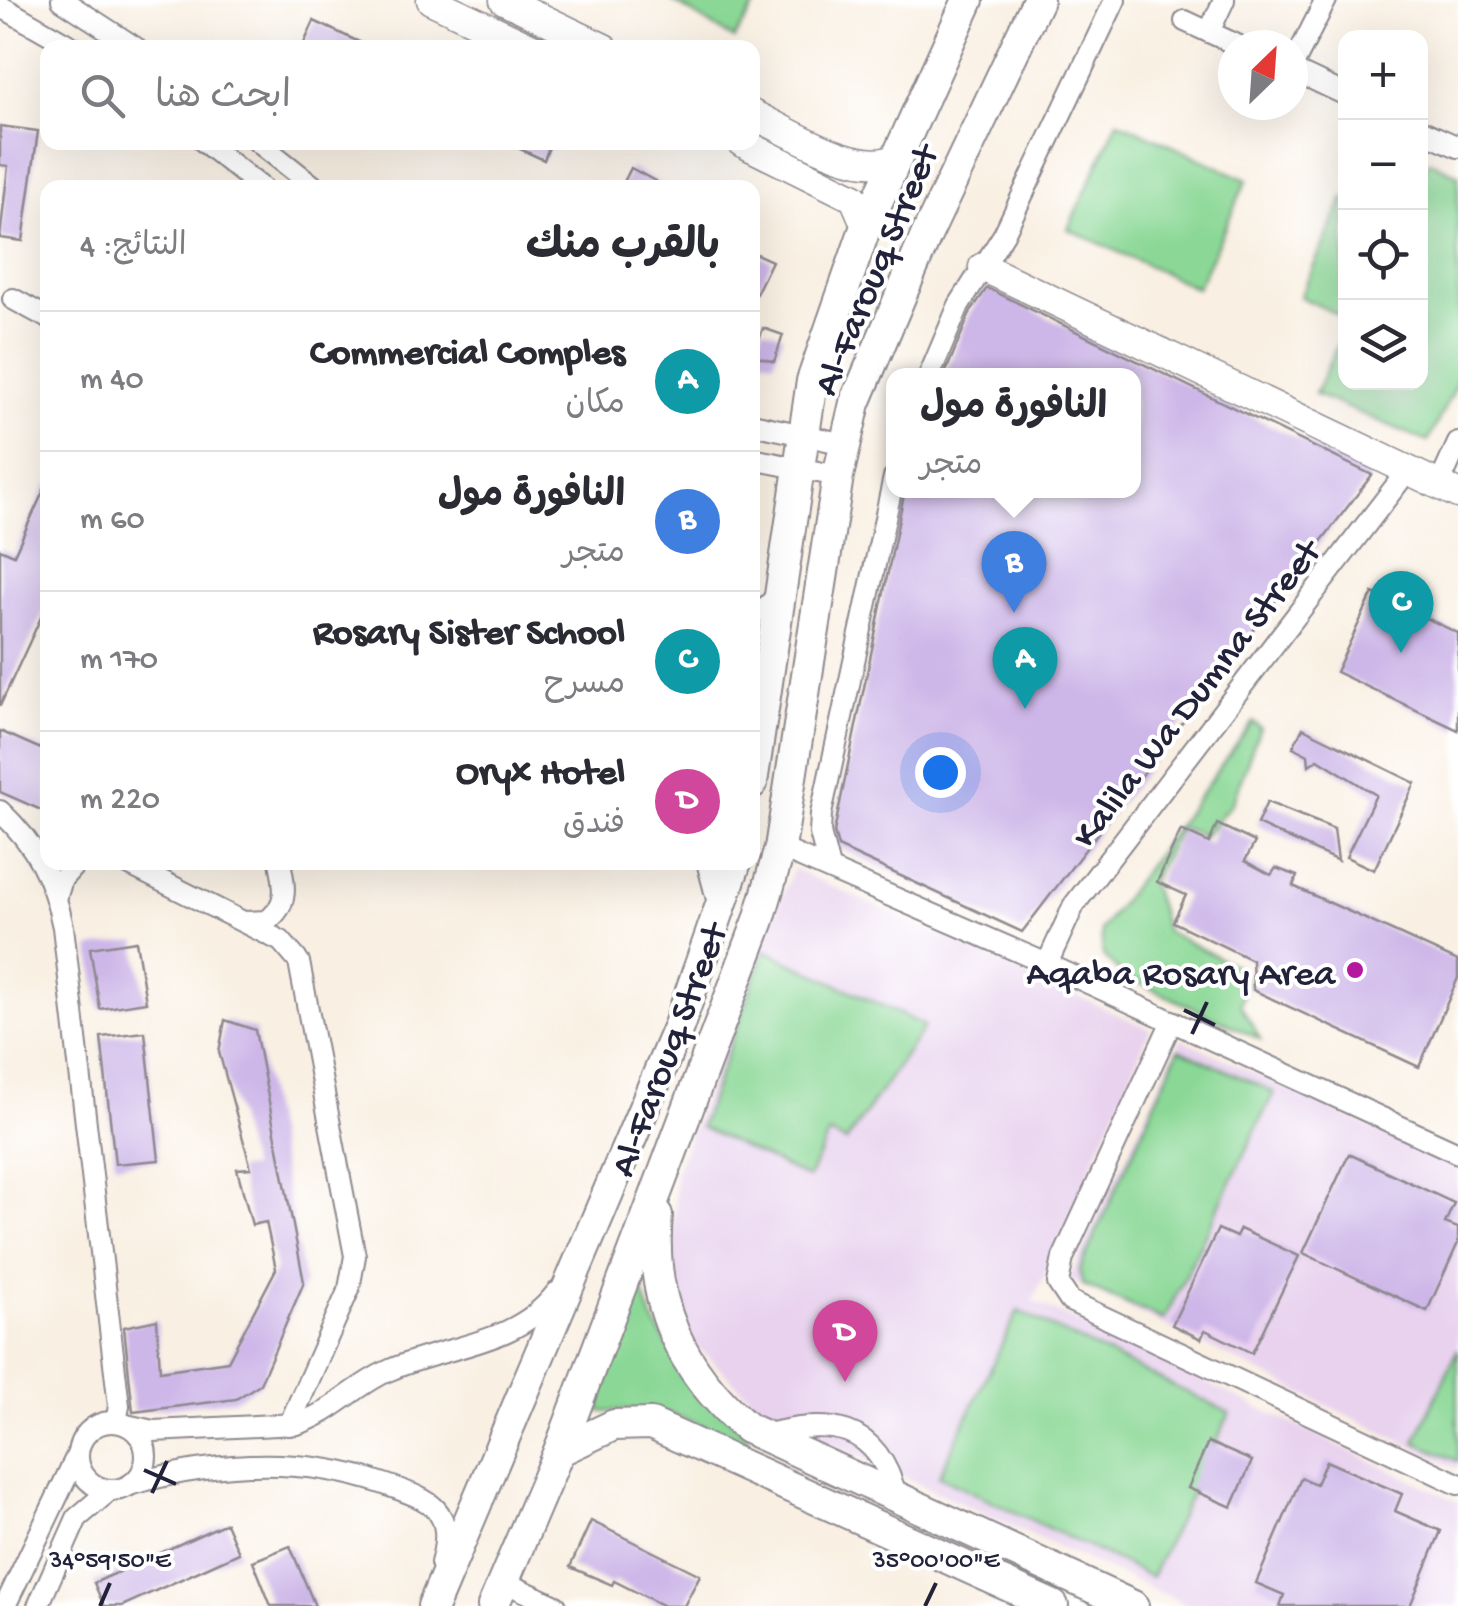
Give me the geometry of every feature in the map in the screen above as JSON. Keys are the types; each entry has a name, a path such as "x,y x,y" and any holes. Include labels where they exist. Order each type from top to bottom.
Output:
{"main road":[{"name":"Al-Farouq Street","path":"760,729 801,436 823,344 866,226 968,0"},
{"name":"Al-Farouq Street","path":"498,1594 559,1451 758,920 780,848 838,476 855,403 890,315 1038,0"},
{"name":"Al-Farouq Street","path":"431,1606 679,1025 733,870"},
{"path":"658,1182 654,1268 661,1306 682,1348 720,1401 759,1437 897,1499 1086,1596 1133,1606"},
{"path":"559,1451 614,1425 651,1424 1054,1606"}],"street":[{"path":"62,0 124,40"},
{"path":"431,0 515,40"},
{"path":"504,0 587,40"},
{"path":"932,368 959,305 1004,234 1115,0"},
{"path":"1209,32 1224,0"},
{"path":"1308,37 1326,0"},
{"path":"0,6 60,40"},
{"path":"1185,22 1218,36"},
{"path":"1308,76 1338,91"},
{"path":"760,118 860,164 880,166 897,157"},
{"path":"1428,134 1458,147"},
{"path":"214,150 252,180"},
{"path":"268,150 306,180"},
{"path":"757,150 854,198 866,226"},
{"path":"983,268 1449,489 1458,443"},
{"path":"13,299 40,314"},
{"path":"760,426 845,444"},
{"path":"760,461 838,476"},
{"name":"Kalila Wa Dumna Street","path":"1047,964 1074,905 1408,470"},
{"path":"829,868 820,833 821,814 889,498"},
{"path":"760,610 780,593"},
{"path":"0,811 40,856"},
{"path":"780,848 1456,1146"},
{"path":"46,870 57,896 121,1424"},
{"path":"57,896 62,878 70,870"},
{"path":"140,870 292,949 300,962 353,1240 349,1289 289,1424"},
{"path":"243,922 267,921 282,906 286,890 282,870"},
{"path":"710,870 719,914"},
{"path":"1172,1021 1064,1258 1058,1283 1070,1301 1458,1484"},
{"path":"5,1606 78,1453 95,1426 121,1424 153,1431 289,1424 320,1417 392,1369 522,1326 542,1312 584,1250"},
{"path":"121,1424 136,1432 146,1452 140,1475 132,1484"},
{"path":"759,1437 810,1426 836,1427 858,1436 885,1462 897,1499"},
{"path":"78,1453 90,1482 110,1490"},
{"path":"38,1606 77,1518 110,1490 159,1476 294,1462 352,1473 420,1496 433,1505 446,1527 446,1543 431,1606"},
{"path":"498,1594 556,1606"}],"shaded area":[{"path":"793,869 1150,1029 1033,1301 1458,1502 1458,1606 1190,1606 773,1418 693,1343 673,1287 675,1174"},
{"path":"1181,1039 1458,1169 1458,1469 1069,1279"}],"green space":[{"path":"671,0 759,0 734,39"},
{"path":"1118,121 1247,180 1197,288 1068,229"},
{"path":"1428,163 1458,175 1458,380 1428,442 1315,394 1338,344 1338,390 1428,390"},
{"path":"1338,212 1338,315 1300,297"},
{"path":"1253,722 1260,728 1232,803 1204,836 1180,827 1151,882 1166,931 1241,969 1246,984 1240,1004 1260,1039 1124,976 1103,956 1101,930"},
{"path":"765,950 925,1026 846,1142 829,1134 808,1178 700,1127"},
{"path":"1179,1049 1274,1092 1164,1320 1083,1285 1079,1271"},
{"path":"638,1266 643,1292 663,1338 694,1379 748,1437 743,1446 689,1420 655,1410 598,1411"},
{"path":"1018,1311 1230,1413 1151,1577 939,1476"},
{"path":"1458,1349 1458,1461 1415,1442"}],"building":[{"path":"314,21 355,40 306,40"},
{"path":"0,126 38,131 23,241 0,238 8,166 0,165"},
{"path":"522,150 548,150 544,160"},
{"path":"631,168 653,180 625,180"},
{"path":"760,256 772,261 760,286"},
{"path":"987,288 1372,475 1022,932 838,847 834,832 903,498 1141,498 1141,368 947,368 971,311"},
{"path":"763,328 783,335 774,362 760,358"},
{"path":"40,498 40,619 0,706 0,549 14,555"},
{"path":"1373,593 1458,633 1458,730 1336,672"},
{"path":"1303,728 1415,783 1374,870 1346,857 1376,795 1318,759 1309,765 1308,755 1293,747"},
{"path":"0,731 40,748 40,810 0,792"},
{"path":"1267,802 1334,829 1338,861 1257,824"},
{"name":"Aqaba Rosary Area","path":"1217,824 1255,842 1245,861 1271,875 1276,868 1297,876 1293,886 1458,961 1458,978 1419,1067 1253,990 1252,960 1173,922 1186,895 1157,882 1181,830 1209,843"},
{"path":"136,941 146,1002 100,1009 90,948"},
{"path":"225,1020 255,1030 304,1282 260,1384 236,1399 133,1412 124,1327 157,1320 160,1371 228,1361 276,1269 266,1222 252,1225 237,1169 251,1168 219,1052"},
{"path":"145,1032 159,1160 115,1164 101,1037"},
{"path":"1349,1154 1454,1203 1445,1223 1458,1228 1458,1243 1427,1311 1303,1253"},
{"path":"1218,1229 1236,1237 1240,1229 1299,1256 1252,1353 1205,1330 1201,1339 1172,1325"},
{"path":"1208,1442 1252,1461 1232,1507 1188,1488"},
{"path":"1326,1461 1402,1494 1395,1511 1441,1531 1410,1606 1280,1606 1284,1595 1256,1583 1301,1478 1316,1484"},
{"path":"591,1521 700,1575 684,1606 664,1606 614,1581 612,1585 570,1567"},
{"path":"226,1523 239,1553 122,1606 104,1606 94,1583"},
{"path":"290,1546 315,1606 271,1606 253,1561"}],"place":[{"name":"النافورة مول","path":"1014,613"},
{"name":"Rosary Sister School","path":"1401,653"},
{"name":"Commercial Comples","path":"1025,709"},
{"name":"Aqaba Rosary Area","path":"1355,970"},
{"name":"Oryx Hotel","path":"845,1382"}]}
